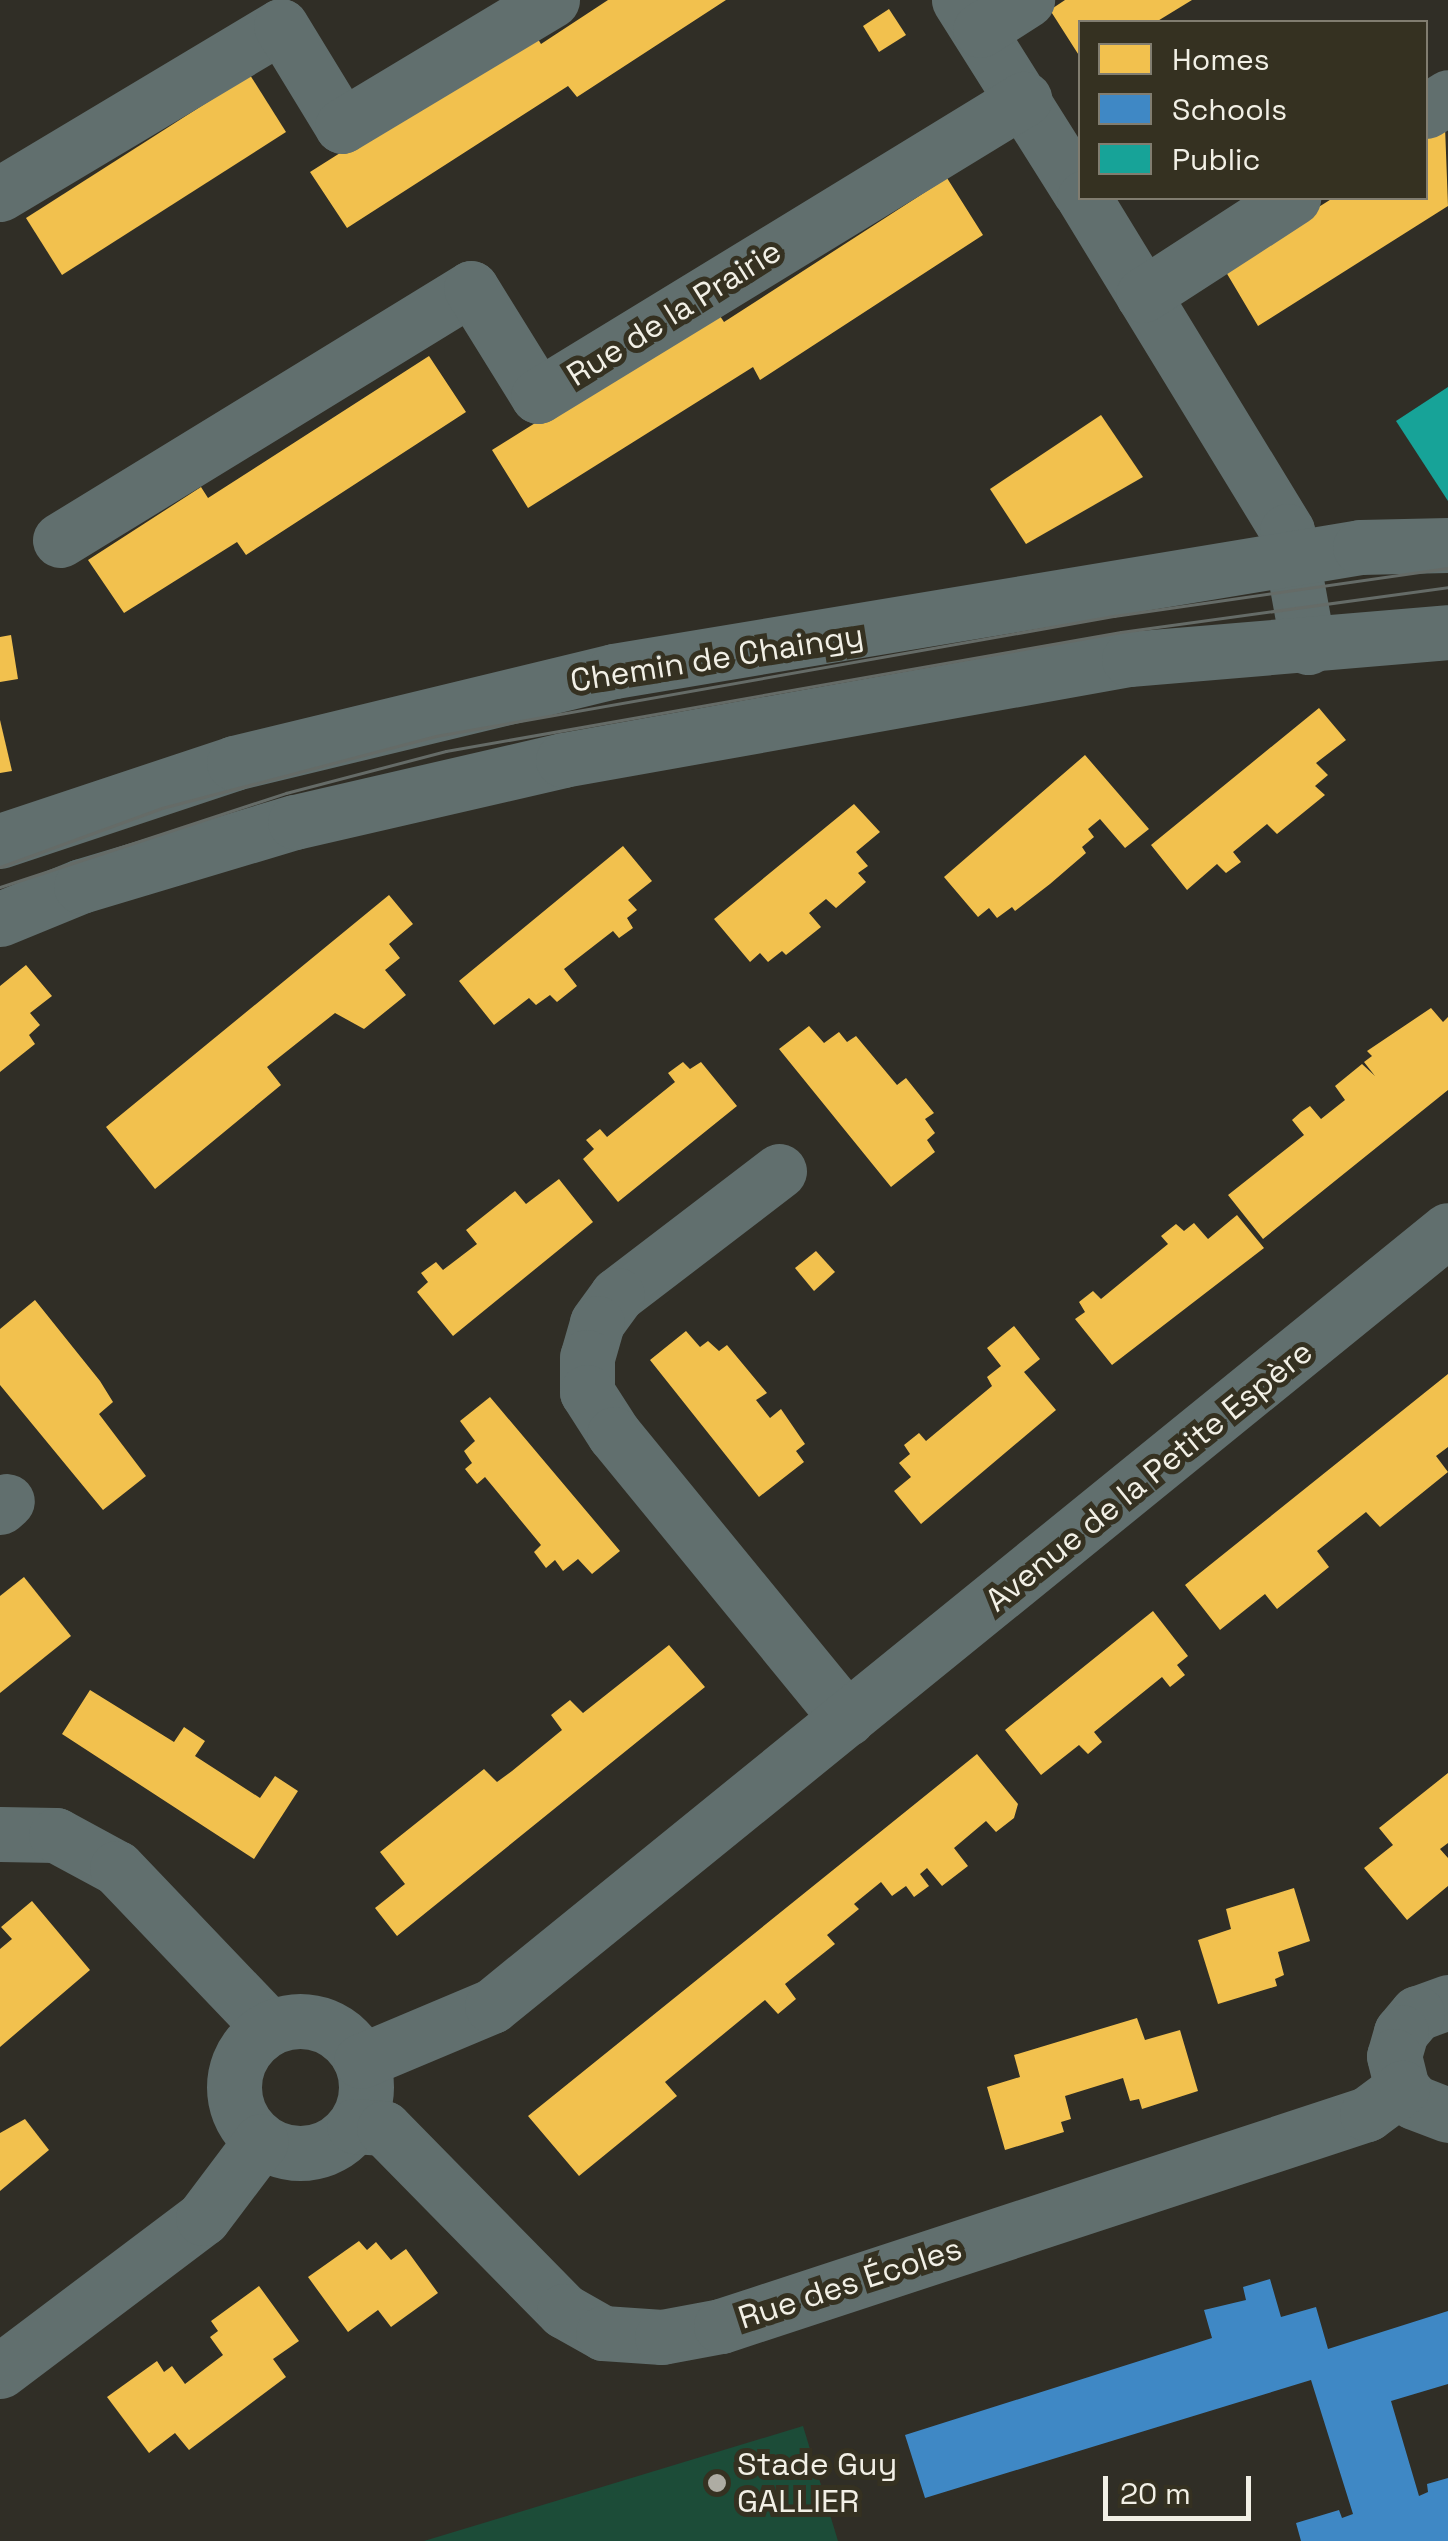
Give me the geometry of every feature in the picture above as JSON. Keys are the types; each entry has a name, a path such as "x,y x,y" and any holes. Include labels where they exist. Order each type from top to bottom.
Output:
{"street":[{"path":"0,194 280,26 342,126 552,0"},
{"path":"1027,0 969,15 1078,188"},
{"name":"Rue de la Prairie","path":"60,540 471,288 538,396 1024,98"},
{"path":"1085,200 1266,491 1286,530 1308,647"},
{"path":"1143,294 1290,200"},
{"name":"Chemin de Chaingy","path":"0,841 234,762 614,671 1407,541 1448,544"},
{"path":"0,919 81,886 295,822 563,760 1129,659 1308,647 1448,632"},
{"path":"780,1171 617,1294 597,1323 586,1357 587,1392 614,1434 847,1719"},
{"name":"Avenue de la Petite Espère","path":"361,2061 492,2006 1448,1230"},
{"path":"0,1834 56,1835 117,1868 270,2028"},
{"name":"Rue des Écoles","path":"354,2126 384,2128 564,2311 602,2333 662,2337 721,2326 1367,2114 1425,2101 1394,2056 1401,2032 1417,2013 1448,2002"},
{"path":"312,2022 332,2029 361,2061 366,2083 354,2126 320,2150 300,2153 261,2140 236,2104 234,2082 239,2060 270,2028 312,2022"},
{"path":"0,2371 203,2218 261,2140"}],"green space":[{"name":"Stade Guy GALLIER","path":"803,2426 838,2541 424,2541"}],"building: Homes":[{"path":"608,0 726,0 577,97 568,86 347,228 310,172 533,31 541,44"},
{"path":"1065,0 1192,0 1159,20 1078,20 1078,54 1050,10"},
{"path":"889,9 906,35 879,52 863,26"},
{"path":"250,75 286,132 62,275 26,218"},
{"path":"1445,126 1448,206 1258,326 1223,267 1330,200 1428,200 1428,137"},
{"path":"947,178 983,235 760,380 753,367 528,508 492,450 716,310 724,322"},
{"path":"429,356 466,412 246,555 237,542 124,613 88,560 201,487 208,498"},
{"path":"1101,415 1143,477 1026,544 990,489"},
{"path":"11,635 18,679 0,682 0,637"},
{"path":"1319,708 1346,740 1316,763 1328,775 1315,786 1325,795 1277,834 1267,824 1233,852 1241,862 1226,873 1217,864 1187,890 1151,845"},
{"path":"0,720 12,771 0,773"},
{"path":"1085,755 1149,829 1125,848 1100,819 1088,829 1094,837 1082,847 1086,853 1050,884 1015,911 1012,907 997,918 989,908 978,917 944,877"},
{"path":"854,804 880,832 856,852 868,866 858,873 866,882 836,908 826,899 809,913 821,927 786,955 782,951 768,962 760,953 750,962 714,919"},
{"path":"623,846 652,881 628,900 637,910 627,918 633,928 619,938 613,931 564,969 577,986 557,1002 550,995 536,1005 529,998 494,1025 459,981"},
{"path":"389,895 413,924 389,944 400,958 385,970 406,995 364,1029 335,1013 267,1067 281,1085 155,1189 106,1127"},
{"path":"26,965 52,996 30,1013 40,1025 29,1035 35,1044 0,1072 0,986"},
{"path":"1431,1008 1443,1022 1448,1017 1448,1090 1263,1239 1228,1195 1304,1135 1292,1120 1301,1112 1310,1106 1321,1119 1345,1100 1335,1086 1362,1064 1375,1076 1364,1062 1372,1056 1367,1051"},
{"path":"809,1026 824,1043 839,1032 847,1042 856,1036 897,1085 906,1078 934,1113 925,1119 935,1133 927,1140 935,1152 891,1187 779,1049"},
{"path":"683,1062 690,1069 701,1062 737,1106 618,1202 583,1159 594,1149 586,1140 600,1129 607,1137 675,1082 668,1073"},
{"path":"559,1179 593,1222 453,1336 417,1292 428,1282 421,1273 436,1262 443,1270 477,1244 466,1230 515,1191 526,1204"},
{"path":"1237,1215 1264,1248 1112,1365 1075,1319 1085,1312 1079,1302 1093,1291 1101,1299 1168,1244 1161,1236 1176,1224 1184,1231 1194,1223 1208,1239"},
{"path":"816,1251 835,1272 814,1291 795,1268"},
{"path":"35,1300 100,1381 113,1402 99,1414 146,1476 103,1510 0,1385 0,1329"},
{"path":"1014,1326 1040,1359 1024,1372 1056,1410 921,1524 894,1491 911,1477 899,1463 910,1454 904,1445 919,1433 926,1441 992,1386 987,1377 1001,1366 987,1348"},
{"path":"686,1331 700,1347 708,1341 719,1351 727,1345 767,1393 756,1400 770,1418 781,1409 805,1444 796,1451 804,1462 759,1497 650,1360"},
{"path":"1448,1374 1448,1447 1436,1456 1448,1472 1380,1527 1366,1512 1317,1551 1329,1567 1277,1609 1265,1594 1220,1630 1185,1585"},
{"path":"490,1397 620,1551 592,1574 578,1559 563,1571 555,1560 546,1568 534,1552 541,1545 485,1477 477,1484 465,1469 472,1463 464,1451 475,1441 460,1421"},
{"path":"24,1577 71,1636 0,1693 0,1596"},
{"path":"1153,1611 1188,1656 1177,1665 1185,1675 1170,1687 1162,1677 1094,1732 1102,1742 1088,1754 1079,1745 1041,1775 1005,1730"},
{"path":"669,1645 705,1687 397,1936 375,1908 405,1884 380,1852 484,1769 497,1782 512,1771 562,1730 551,1715 570,1700 583,1713"},
{"path":"90,1690 174,1742 184,1727 205,1741 195,1756 260,1798 275,1776 298,1791 254,1859 62,1734"},
{"path":"977,1754 1018,1804 1014,1818 996,1832 986,1821 954,1848 968,1866 942,1886 927,1868 920,1874 929,1886 914,1897 906,1886 892,1896 881,1882 854,1904 859,1909 827,1935 835,1944 785,1984 796,1999 778,2014 765,2000 665,2082 677,2096 579,2176 528,2116"},
{"path":"1448,1773 1448,1843 1440,1849 1448,1858 1448,1886 1407,1920 1364,1868 1393,1845 1379,1828"},
{"path":"1294,1888 1310,1941 1278,1952 1284,1975 1275,1979 1277,1986 1218,2004 1198,1940 1231,1929 1226,1909"},
{"path":"32,1901 90,1970 0,2047 0,1949 12,1939 1,1927"},
{"path":"1137,2018 1145,2040 1180,2030 1198,2091 1142,2109 1139,2099 1130,2101 1123,2078 1065,2096 1071,2119 1061,2122 1064,2132 1005,2150 987,2087 1020,2077 1014,2055"},
{"path":"25,2119 49,2150 0,2191 0,2133"},
{"path":"359,2241 367,2250 376,2242 391,2260 406,2249 438,2293 391,2327 378,2310 348,2332 308,2277"},
{"path":"259,2286 299,2341 273,2359 286,2377 189,2450 175,2433 149,2453 107,2397 157,2361 164,2372 172,2366 185,2384 223,2355 210,2337 218,2331 211,2321"}],"building: Schools":[{"path":"1270,2279 1281,2317 1316,2307 1328,2349 1448,2311 1448,2384 1391,2401 1419,2496 1428,2492 1427,2484 1448,2478 1448,2541 1301,2541 1296,2523 1339,2510 1342,2518 1353,2514 1311,2380 925,2498 905,2435 1212,2338 1204,2310 1246,2300 1243,2287"}],"building: Public":[{"path":"1448,387 1448,501 1396,421"}],"tram line":[{"path":"0,867 162,808 436,736 1114,616 1448,568"},
{"path":"0,887 286,793 446,751 1121,632 1448,587"}],"place":[{"name":"Stade Guy GALLIER","path":"717,2483"}]}
